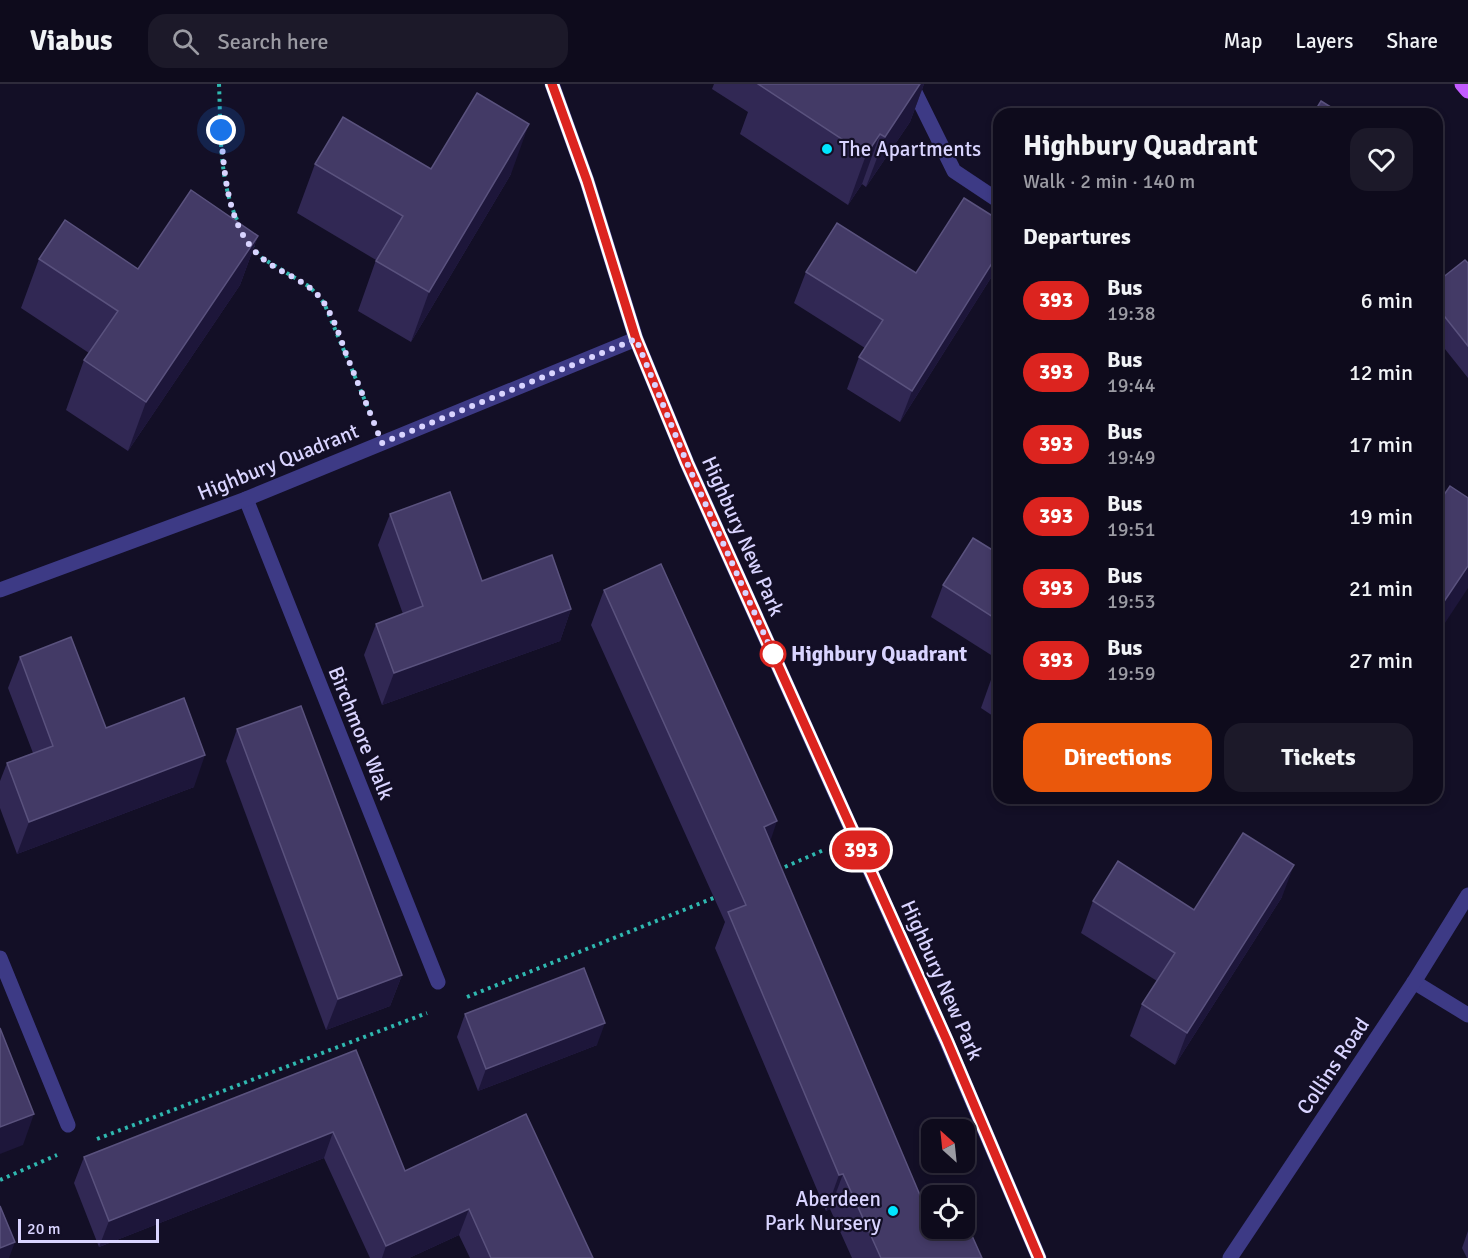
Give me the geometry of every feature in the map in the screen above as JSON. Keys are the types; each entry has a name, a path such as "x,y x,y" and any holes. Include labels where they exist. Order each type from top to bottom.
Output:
{"main road":[{"path":"1462,84 1468,91"}],"street":[{"name":"Highbury New Park","path":"552,84 587,181 636,339 687,463 947,1041 1039,1258"},
{"path":"910,84 954,171 993,197"},
{"name":"Highbury Quadrant","path":"0,590 246,499 636,339"},
{"name":"Birchmore Walk","path":"246,499 438,982"},
{"path":"1443,500 1468,517"},
{"name":"Collins Road","path":"1230,1258 1414,982 1468,895"},
{"path":"0,958 68,1125"},
{"path":"1414,982 1468,1015"}],"path":[{"path":"219,84 224,176 233,212 244,233"},
{"path":"249,244 262,258 310,286 324,303 382,443"}],"building":[{"path":"758,84 920,84 885,137 880,134 866,155"},
{"path":"477,93 529,124 429,292 376,261 403,216 315,164 343,117 431,169"},
{"path":"1321,101 1332,108 1317,108"},
{"path":"191,190 258,236 146,402 84,360 118,311 39,259 65,220 138,269"},
{"path":"964,198 993,216 993,262 912,391 859,357 883,320 806,272 837,223 916,273"},
{"path":"1465,260 1468,263 1468,346 1443,315 1443,277"},
{"path":"1450,486 1468,498 1468,566 1443,603 1443,496"},
{"path":"450,492 482,581 552,555 571,609 394,673 376,624 423,606 390,514"},
{"path":"973,538 993,550 993,617 943,585"},
{"path":"661,564 777,821 764,827 921,1198 921,1239 973,1239 982,1258 881,1258 843,1174 839,1175 728,912 746,905 604,590"},
{"path":"71,637 106,728 184,698 205,755 29,822 7,763 53,746 20,657"},
{"path":"301,706 402,975 338,999 237,729"},
{"path":"1243,833 1294,865 1187,1033 1142,1004 1175,953 1093,901 1118,861 1194,910"},
{"path":"584,968 605,1023 486,1069 465,1014"},
{"path":"0,1028 34,1114 0,1127"},
{"path":"356,1050 405,1171 526,1114 593,1258 491,1258 469,1209 386,1246 333,1132 109,1221 84,1157"},
{"path":"0,1206 15,1242 0,1248"}],"bus line":[{"name":"393","path":"552,84 587,181 636,339 687,463 947,1041 1039,1258"}],"place":[{"name":"The Apartments","path":"827,149"},
{"name":"Highbury Quadrant","path":"773,654"},
{"name":"Aberdeen Park Nursery","path":"893,1211"}],"route":[{"path":"221,130 224,176 233,212 249,244 262,258 310,286 324,303 382,443 636,339 687,463 773,654"}]}
